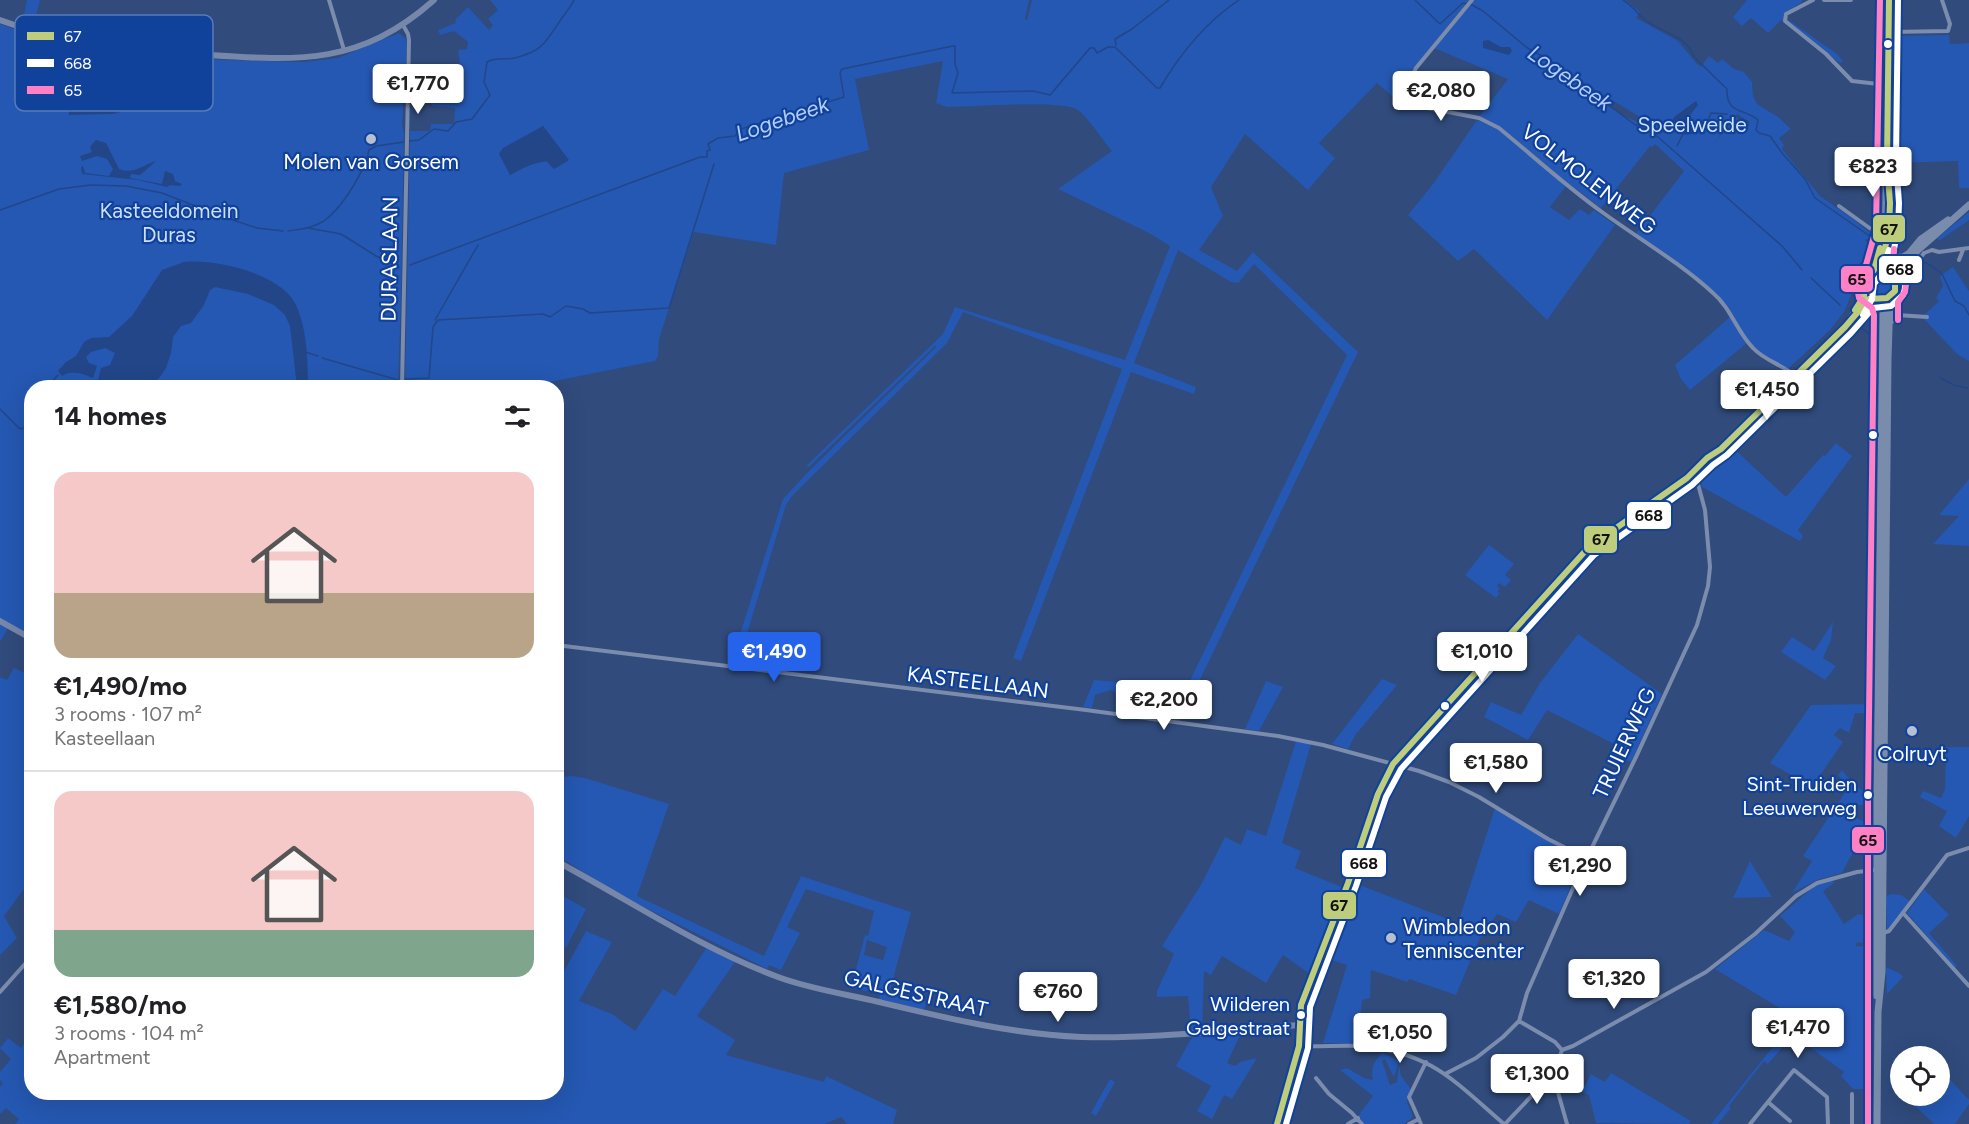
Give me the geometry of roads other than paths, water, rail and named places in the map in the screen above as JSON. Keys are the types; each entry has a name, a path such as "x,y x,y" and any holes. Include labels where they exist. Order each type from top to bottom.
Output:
{"main road":[{"path":"1876,1124 1890,297 1910,260 1969,205"},
{"path":"1880,871 1883,306 1866,292 1865,281 1874,270 1888,271 1897,268 1927,234 1953,218"},
{"path":"1890,331 1897,300 1908,269 1924,246"},
{"path":"1888,271 1897,281"},
{"path":"1874,299 1890,297"}],"street":[{"path":"329,0 344,50"},
{"path":"213,54 284,59 319,56 344,50 370,42 403,25 434,0"},
{"name":"VOLMOLENWEG","path":"1472,0 1416,68 1405,91 1407,101 1417,106 1479,118 1499,128 1601,212 1665,256 1713,293 1722,302 1755,350 1767,360 1795,376"},
{"path":"1813,0 1786,14 1785,21 1826,54 1852,81 1888,85"},
{"path":"1824,0 1851,0"},
{"path":"1888,271 1882,262 1886,247 1889,183 1887,162 1889,0"},
{"path":"1888,32 1948,31 1950,27 1942,0"},
{"path":"0,20 15,25"},
{"name":"DURASLAAN","path":"402,380 409,40 403,25"},
{"path":"1839,206 1885,238"},
{"path":"1874,270 1885,238"},
{"path":"1930,239 1932,250"},
{"path":"1886,247 1894,256 1902,257 1907,254"},
{"path":"1890,331 1915,265 1924,253 1932,250 1939,252 1969,249"},
{"path":"1959,260 1963,250"},
{"path":"1277,1124 1299,1046 1300,1012 1305,995 1354,868 1378,794 1393,764 1588,548 1687,478 1721,449 1845,327 1866,292"},
{"path":"1852,317 1874,299"},
{"path":"1897,315 1927,317"},
{"name":"TRUIERWEG","path":"1519,1021 1527,993 1586,858 1636,757 1693,632 1704,601 1710,567 1705,510 1694,472"},
{"path":"0,621 24,634"},
{"name":"KASTEELLAAN","path":"564,646 1086,710 1278,736 1329,746 1449,782 1479,797 1548,839 1586,858"},
{"path":"1879,933 1889,931 1947,855 1969,848"},
{"name":"GALGESTRAAT","path":"564,866 628,903 746,964 778,977 970,1023 1029,1032 1100,1037 1170,1035 1299,1024"},
{"path":"1562,1050 1706,972 1755,934 1797,896 1817,883 1857,872 1880,871"},
{"path":"1903,913 1969,986"},
{"path":"0,992 24,965"},
{"path":"1445,1074 1476,1058 1519,1021 1555,1042 1562,1050"},
{"path":"1299,1046 1376,1048 1399,1052 1426,1062 1445,1074 1505,1124 1552,1071 1560,1060 1562,1050"},
{"path":"1409,1124 1420,1122 1409,1097 1426,1062"},
{"path":"1750,1124 1794,1070 1827,1097 1828,1124"},
{"path":"1552,1071 1567,1124"},
{"path":"1316,1078 1329,1094 1362,1124"},
{"path":"1852,1094 1852,1124"},
{"path":"1768,1102 1790,1121"},
{"path":"1348,1124 1358,1118"}],"waterway":[{"path":"409,141 419,140 434,129 448,131 456,122 472,119 490,95 484,82 487,62 515,58 536,50 549,37 574,0"},
{"name":"Logebeek","path":"1116,45 1115,39 1132,29 1169,0"},
{"name":"Logebeek","path":"410,265 700,157 707,157 707,151 710,150 708,144 718,138 735,136 741,129 844,97 840,73 842,69 955,46 955,64 958,73 952,93 1033,91 1050,95 1090,48 1094,48 1097,53 1108,47 1115,47 1157,88 1160,88 1176,63 1195,40 1216,18 1239,0"},
{"name":"Logebeek","path":"1415,0 1440,24 1463,3 1483,11 1526,47 1552,62 1634,124 1638,126 1642,123 1783,247 1802,270"},
{"path":"1623,0 1650,24 1685,43 1694,57 1727,89 1733,107 1758,120 1756,130 1770,136 1805,179 1815,198 1871,237"},
{"path":"1677,146 1683,134 1702,130 1711,113 1727,114"},
{"path":"288,231 315,225 331,215 358,178 369,150 376,146 404,142"},
{"path":"405,379 429,378 433,327 438,320 543,314 550,317 566,306 583,309 590,313 669,308 714,164"},
{"path":"0,210 59,189 91,185 126,186 162,193 257,228 283,231"},
{"name":"Logebeek","path":"308,228 341,234 376,256 399,267"},
{"path":"435,320 478,245"},
{"path":"1921,260 1942,274 1955,301 1964,306 1969,315"},
{"name":"Logebeek","path":"1811,278 1840,305"},
{"name":"Logebeek","path":"1854,321 1876,340"},
{"path":"305,352 318,356"},
{"path":"322,358 398,380"},
{"path":"53,380 58,375"},
{"name":"Logebeek","path":"1940,378 1967,388"},
{"path":"0,409 19,428 24,427"}],"place":[{"name":"Molen van Gorsem","path":"371,139"},
{"name":"Colruyt","path":"1912,731"},
{"name":"Sint-Truiden Leeuwerweg","path":"1868,795"},
{"name":"Wimbledon Tenniscenter","path":"1391,938"},
{"name":"Wilderen Galgestraat","path":"1301,1015"}],"park label":[{"name":"Speelweide","path":"1692,124"},
{"name":"Kasteeldomein Duras","path":"169,222"}]}
